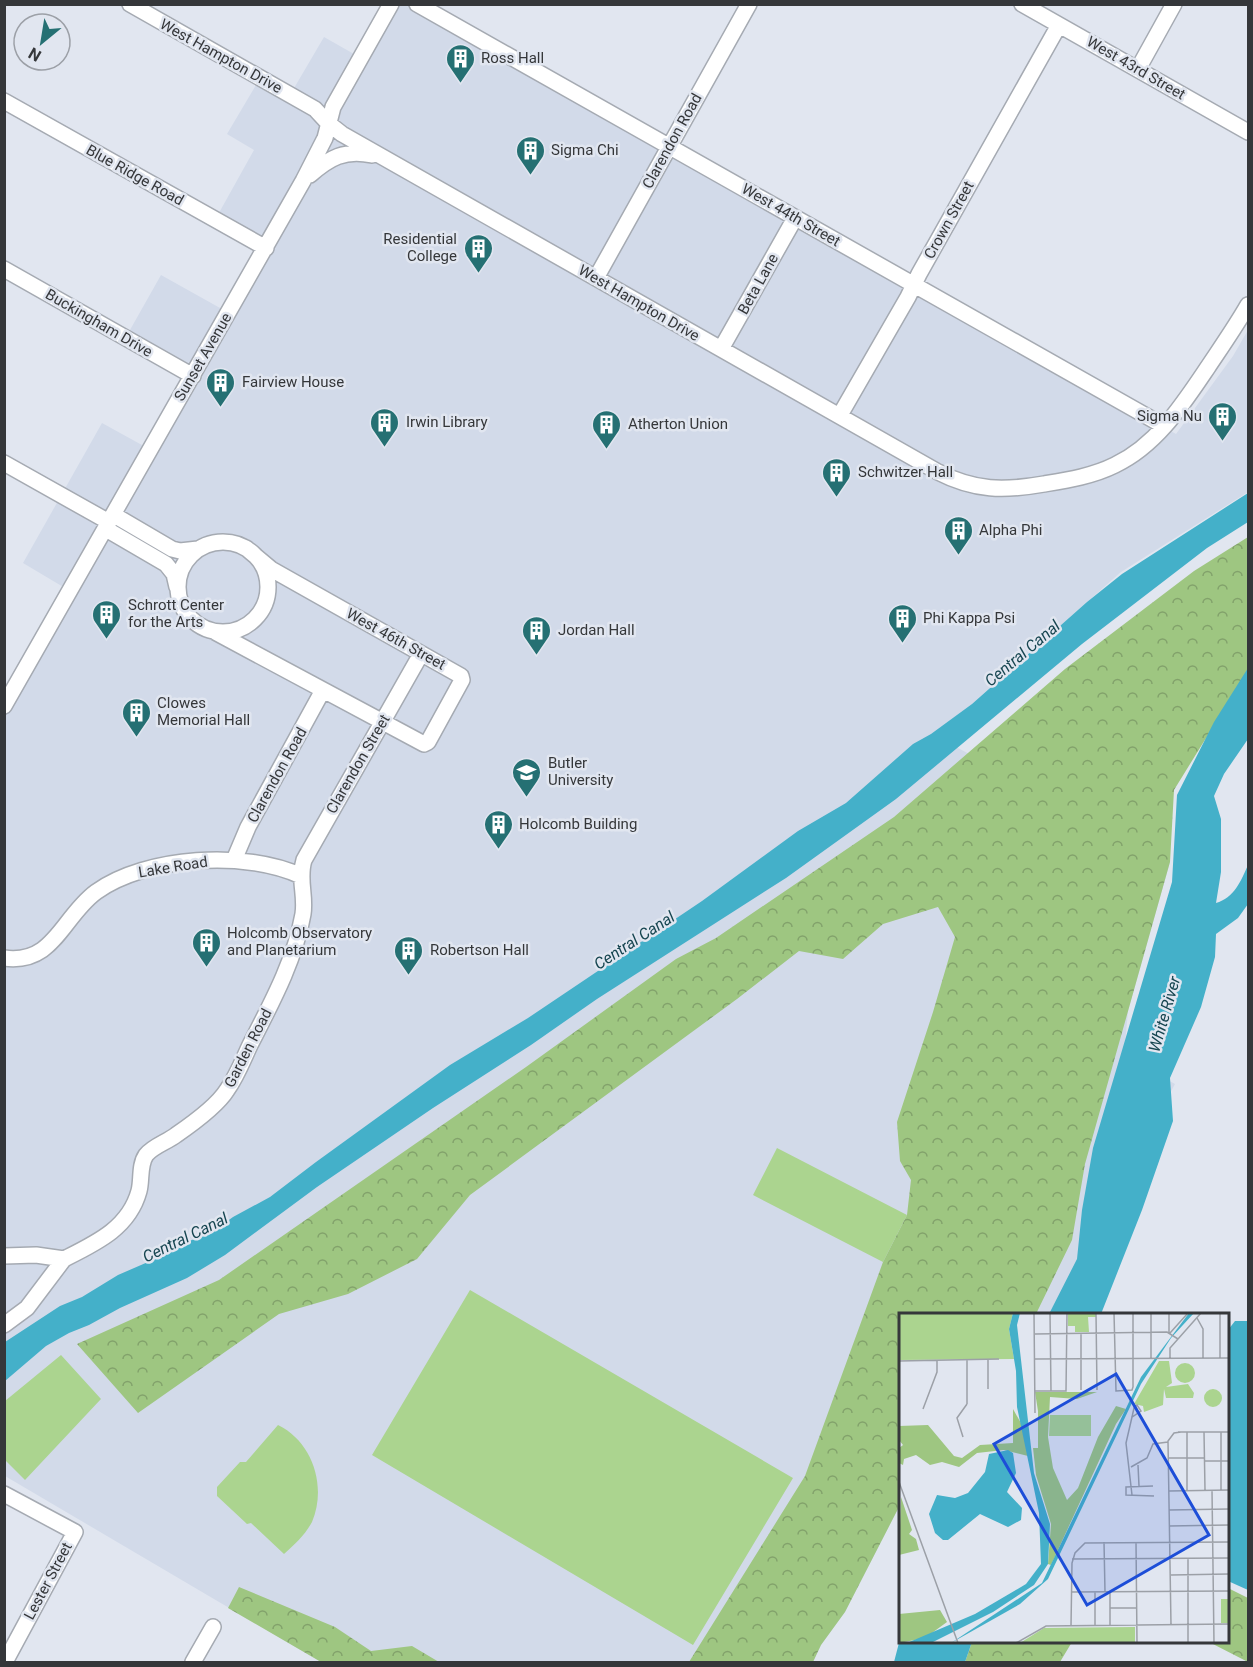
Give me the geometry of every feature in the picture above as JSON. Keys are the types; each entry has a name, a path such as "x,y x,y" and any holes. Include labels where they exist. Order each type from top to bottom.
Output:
{"street":[{"name":"West Hampton Drive","path":"130,4 315,109 342,134 385,159 954,481 975,487 1020,489 1094,474 1144,448 1186,400 1248,305"},
{"name":"Sunset Avenue","path":"4,706 303,181 326,138 328,123 336,102 391,4"},
{"name":"West 44th Street","path":"417,4 1164,426"},
{"name":"Clarendon Road","path":"596,278 749,4"},
{"name":"West 43rd Street","path":"1022,4 1248,132"},
{"path":"1138,69 1174,4"},
{"name":"Crown Street","path":"840,415 1059,25"},
{"name":"Blue Ridge Road","path":"4,101 266,248"},
{"path":"303,181 324,162 341,154 362,153 385,159"},
{"name":"Beta Lane","path":"721,349 795,218"},
{"name":"Buckingham Drive","path":"4,269 193,376"},
{"name":"West 46th Street","path":"4,463 110,522 172,549 180,551 198,549 224,542 246,548 271,569 462,678 428,742 421,744 216,632 202,627 189,617 181,604 174,574 166,564 110,522"},
{"path":"216,632 230,632 243,628 255,620 263,608 268,581 264,568 246,548"},
{"path":"178,589 181,569 198,549"},
{"name":"Clarendon Street","path":"301,876 305,857 421,654"},
{"name":"Clarendon Road","path":"234,860 252,819 323,690"},
{"name":"Lake Road","path":"4,958 24,959 41,953 53,942 84,903 98,891 124,877 146,869 234,860 265,863 301,876"},
{"name":"Garden Road","path":"4,1325 27,1308 64,1259 107,1236 121,1224 132,1209 138,1194 142,1163 146,1155 177,1135 219,1100 230,1086 269,1008 296,943 304,906 301,876"},
{"path":"4,1256 22,1254 64,1259"},
{"name":"Lester Street","path":"4,1494 75,1532 5,1662"},
{"path":"193,1662 213,1627"}],"shaded area":[{"name":"Butler University","path":"392,5 418,5 662,146 1176,434 1233,356 1248,330 1248,492 1121,572 972,704 932,734 1170,862 1128,1011 1124,1056 1175,1084 1050,1313 899,1313 899,1507 845,1612 821,1645 813,1662 321,1662 5,1476 5,708 70,591 23,563 102,423 151,450 193,377 126,337 161,275 229,313 266,248 215,220 254,150 227,134 259,80 290,95 324,37 361,58"}],"green space":[{"path":"1248,537 1248,670 1174,790 1170,862 1085,1164 1072,1240 1036,1313 899,1313 899,1507 845,1612 821,1645 813,1662 689,1662 805,1476 883,1262 907,1215 911,1180 900,1161 897,1122 955,937 938,907 883,924 843,959 799,951 470,1195 417,1259 348,1294 279,1314 138,1413 77,1344 219,1280 526,1067 676,959 716,938 894,817 1065,669 1194,571"},
{"path":"777,1148 907,1215 883,1262 753,1195"},
{"path":"470,1290 793,1478 693,1645 372,1455"},
{"path":"61,1355 101,1399 25,1480 5,1460 5,1401"},
{"path":"278,1425 300,1442 308,1454 314,1467 318,1494 312,1522 284,1554 251,1523 247,1524 217,1496 217,1487 240,1462 246,1462"},
{"path":"239,1587 335,1627 371,1651 412,1646 439,1662 321,1662 228,1608"},
{"path":"1229,1588 1248,1598 1248,1662 1211,1643 1229,1643"},
{"path":"972,1643 1071,1643 1060,1662 965,1662"}],"water":[{"path":"1248,493 1248,522 1207,548 1082,644 896,799 786,878 433,1108 317,1187 225,1255 187,1278 120,1308 46,1346 5,1381 5,1342 60,1306 82,1297 118,1275 171,1252 181,1244 211,1233 233,1217 270,1197 450,1065 528,1018 702,901 798,831 846,803 913,744 931,734 972,704 1122,574"},
{"name":"White River","path":"1248,668 1248,739 1224,774 1214,796 1221,819 1221,872 1216,903 1232,893 1240,883 1248,865 1248,904 1238,918 1216,934 1215,957 1201,1007 1170,1078 1173,1121 1142,1210 1101,1313 1050,1313 1077,1259 1082,1210 1093,1148 1172,882 1177,795 1214,722"},
{"path":"1235,1321 1248,1321 1248,1590 1229,1581 1229,1329"},
{"path":"899,1643 972,1643 965,1662 894,1662"}],"place":[{"name":"Ross Hall","path":"460,84"},
{"name":"Sigma Chi","path":"530,176"},
{"name":"Residential College","path":"478,274"},
{"name":"Fairview House","path":"221,408"},
{"name":"Sigma Nu","path":"1223,442"},
{"name":"Irwin Library","path":"385,448"},
{"name":"Atherton Union","path":"607,450"},
{"name":"Schwitzer Hall","path":"837,498"},
{"name":"Alpha Phi","path":"958,556"},
{"name":"Schrott Center for the Arts","path":"107,640"},
{"name":"Phi Kappa Psi","path":"902,644"},
{"name":"Jordan Hall","path":"537,656"},
{"name":"Clowes Memorial Hall","path":"136,738"},
{"name":"Butler University","path":"527,798"},
{"name":"Holcomb Building","path":"498,850"},
{"name":"Holcomb Observatory and Planetarium","path":"206,968"},
{"name":"Robertson Hall","path":"409,976"}],"water label":[{"name":"Central Canal","path":"1022,653"},
{"name":"Central Canal","path":"634,940"},
{"name":"Central Canal","path":"185,1237"}]}
